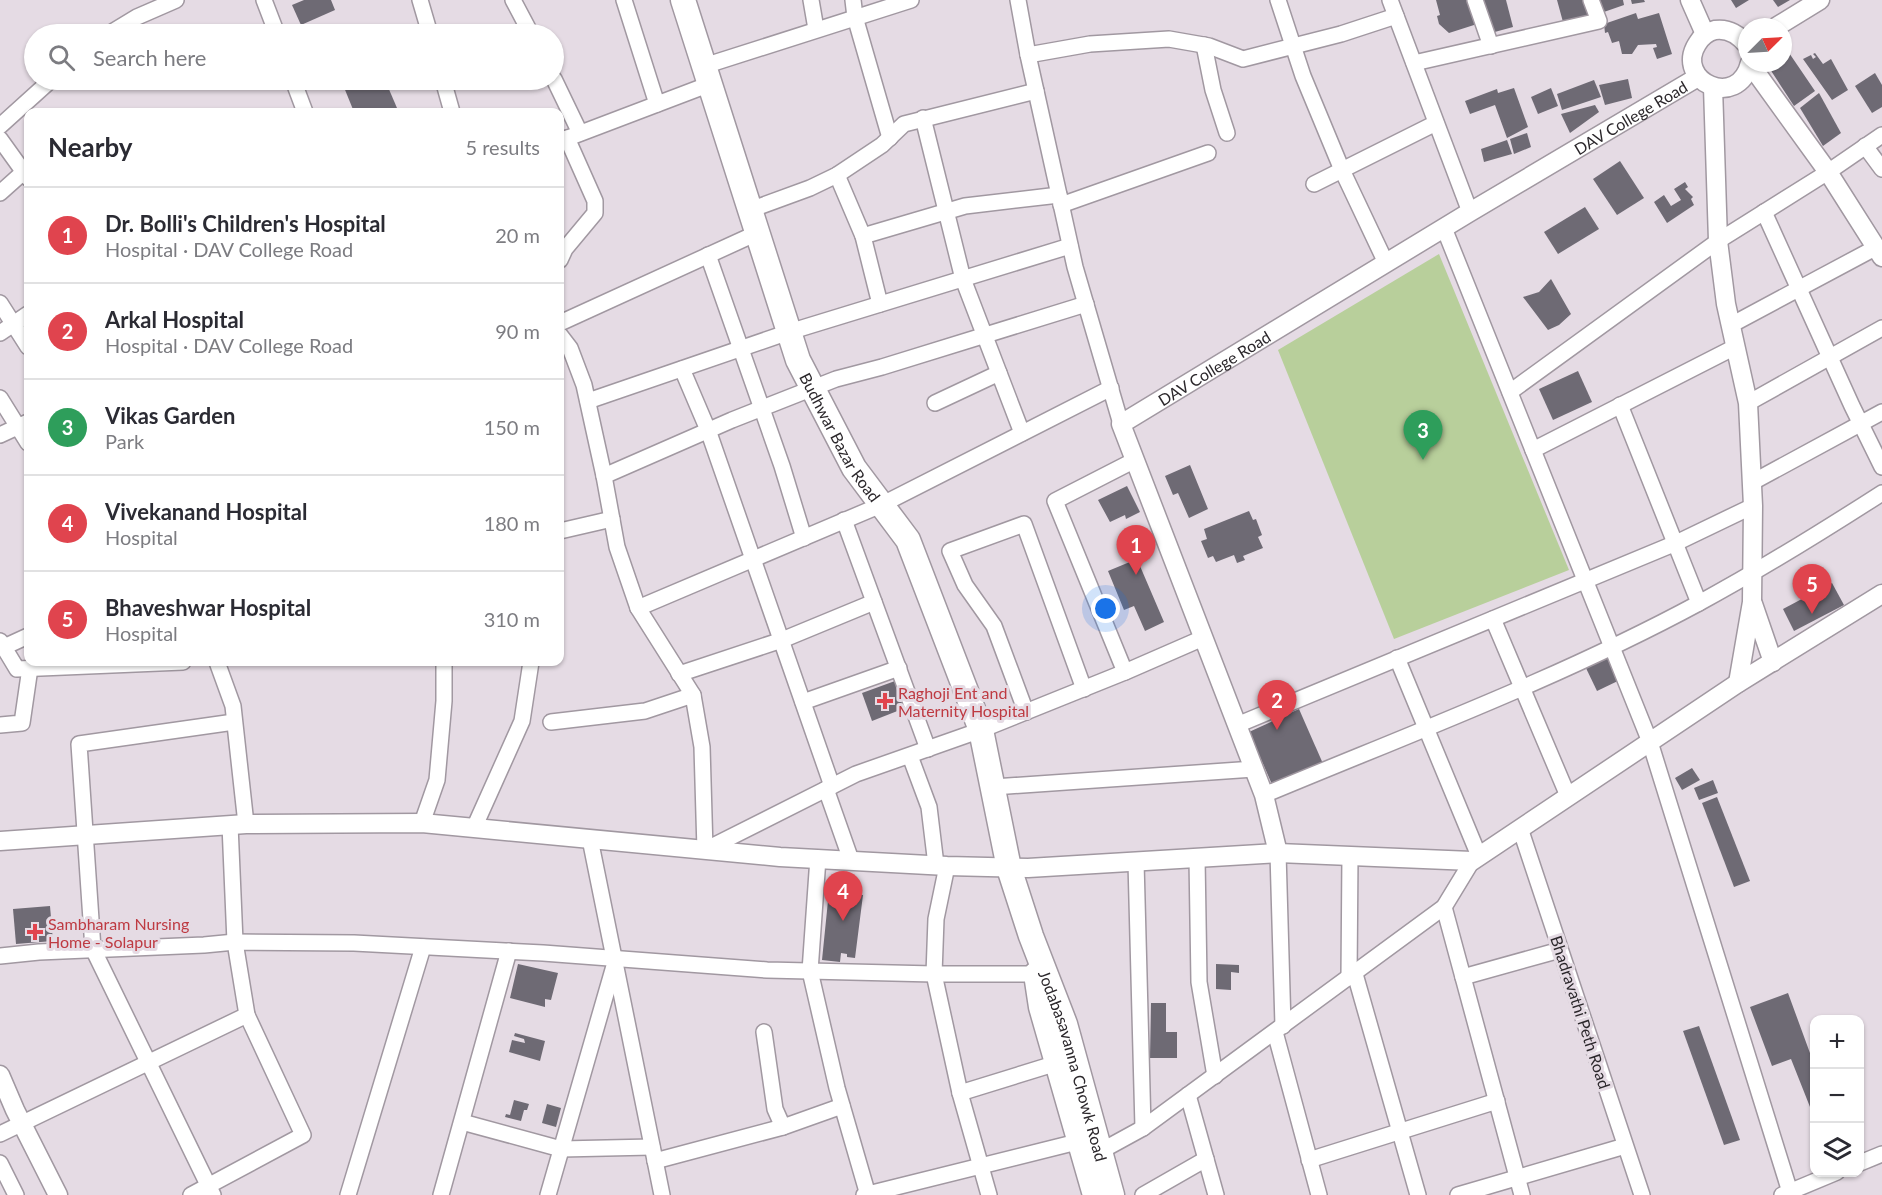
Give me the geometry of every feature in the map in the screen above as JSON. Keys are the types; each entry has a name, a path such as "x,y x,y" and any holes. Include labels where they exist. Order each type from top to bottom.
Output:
{"highway":[{"name":"Budhwar Bazar Road","path":"683,0 798,360 854,468 908,540 981,730 1009,868"},
{"name":"Jodabasavanna Chowk Road","path":"1009,868 1031,936 1065,1024 1091,1146 1095,1195"},
{"name":"Jodabasavanna Chowk Road","path":"1031,936 1041,1007 1057,1063 1112,1195"}],"street":[{"path":"126,24 176,0"},
{"path":"264,0 273,24"},
{"path":"420,0 427,24"},
{"path":"513,0 526,24"},
{"path":"624,0 657,104"},
{"path":"811,0 816,30"},
{"path":"853,0 855,17 890,138"},
{"path":"569,137 657,104 707,75 816,30 911,0"},
{"path":"1018,0 1070,246 1121,424 1264,795 1278,853 1279,1029 1319,1195"},
{"path":"1278,0 1293,46 1342,170 1386,263"},
{"path":"1390,0 1470,212"},
{"path":"1475,0 1491,46"},
{"path":"1414,63 1599,21 1591,0"},
{"path":"1690,0 1705,34"},
{"path":"1791,18 1820,0"},
{"path":"1028,55 1090,44 1169,39 1204,45 1243,59 1341,34 1396,16"},
{"path":"1738,37 1733,32 1724,30 1705,34 1698,41 1692,58 1693,68 1698,77 1713,87 1723,88 1740,81 1747,72"},
{"path":"1204,45 1227,133"},
{"path":"1731,325 1799,289 1878,252 1828,172 1756,72"},
{"name":"DAV College Road","path":"1121,424 1470,212 1698,77"},
{"path":"1713,87 1718,241 1735,347 1748,403 1753,506 1752,602 1738,683"},
{"path":"0,126 40,90"},
{"path":"297,90 304,108"},
{"path":"446,90 451,108"},
{"path":"557,90 561,108"},
{"path":"750,210 810,188 837,175 882,145 904,124 1036,91"},
{"path":"564,118 569,137 595,201 595,213 564,251"},
{"path":"923,118 963,279 1022,433"},
{"path":"1314,184 1436,123"},
{"path":"1509,392 1718,241 1882,135"},
{"path":"0,139 24,169"},
{"path":"1865,146 1882,169"},
{"path":"863,236 965,206 1060,200 1208,153"},
{"path":"0,193 24,175"},
{"path":"837,175 863,236 880,304"},
{"path":"1764,212 1882,467"},
{"path":"1444,228 1650,742 1786,1193 1827,1177"},
{"path":"564,321 757,233"},
{"path":"588,401 789,332 1070,246"},
{"path":"708,255 804,538"},
{"path":"0,303 24,341"},
{"path":"604,476 708,430 836,379 1086,304"},
{"path":"0,333 24,316"},
{"path":"1748,403 1882,328"},
{"path":"564,340 570,348 584,385 617,547 638,608 693,695 702,747 705,850"},
{"path":"1533,450 1735,347"},
{"path":"682,369 708,430 782,640 851,860"},
{"path":"935,403 999,373"},
{"path":"638,608 881,505 1111,388"},
{"path":"0,398 23,424 0,435"},
{"path":"1620,405 1699,603"},
{"path":"1751,483 1882,412"},
{"path":"1125,672 1055,501 1135,460"},
{"path":"1264,795 1522,688 1611,647 1699,603 1882,493"},
{"path":"1237,725 1676,543 1753,506"},
{"path":"564,530 612,519"},
{"path":"844,520 928,749"},
{"path":"1026,712 994,626 965,585 950,551 1024,524 1084,689"},
{"path":"818,858 810,971 842,1107 867,1195 980,1165 1091,1146 1143,1128 1352,976 1444,907 1476,858 1738,683 1882,594"},
{"path":"679,674 782,640 874,602"},
{"path":"1752,602 1773,662"},
{"path":"1493,618 1568,796"},
{"path":"24,637 2,644 17,669 81,666"},
{"path":"705,850 856,774 981,730 1203,638"},
{"path":"1397,658 1476,858"},
{"path":"191,1195 211,1190 303,1136 247,1015 235,942 238,824 233,706 218,666"},
{"path":"422,823 437,780 444,701 444,666"},
{"path":"474,828 522,721 530,666"},
{"path":"0,725 22,723 30,668"},
{"path":"803,702 899,668"},
{"path":"551,722 645,711 693,695"},
{"path":"211,1190 93,949 79,744 234,722"},
{"path":"910,756 929,807 942,865 936,919 934,974 960,1094 989,1195"},
{"path":"994,787 1254,769"},
{"path":"0,841 238,824 422,823 705,850 1009,868 1278,853 1476,858"},
{"name":"Bhadravathi Peth Road","path":"1520,828 1642,1195"},
{"path":"590,839 662,1195"},
{"path":"1350,855 1352,976 1419,1195"},
{"path":"1197,858 1199,982 1215,1076"},
{"path":"1136,862 1143,1128"},
{"path":"1444,907 1522,1195"},
{"path":"0,956 235,942 354,943 509,951 614,961 755,969 934,974 1036,974"},
{"path":"348,1195 423,947"},
{"path":"1463,977 1560,950"},
{"path":"441,1195 509,951"},
{"path":"548,1195 614,961"},
{"path":"0,1134 247,1015"},
{"path":"764,1032 775,1109 783,1127"},
{"path":"960,1094 1057,1063"},
{"path":"0,1075 58,1195"},
{"path":"1188,1095 1216,1195"},
{"path":"1309,1160 1497,1101"},
{"path":"462,1122 561,1149 653,1154 783,1127 842,1107"},
{"path":"1458,1195 1625,1146"},
{"path":"1864,1162 1882,1154"},
{"path":"1143,1195 1206,1159"},
{"path":"0,1163 16,1195"}],"green space":[{"path":"1439,254 1569,570 1394,639 1278,350"}],"building":[{"path":"304,0 331,0 335,10 301,24 292,5"},
{"path":"1436,0 1470,0 1476,22 1474,25 1449,33 1439,24 1437,16 1440,15"},
{"path":"1480,0 1506,0 1513,27 1491,33"},
{"path":"1557,0 1585,0 1590,15 1563,22"},
{"path":"1596,0 1623,0 1624,5 1601,13"},
{"path":"1631,0 1644,0 1645,2 1632,4"},
{"path":"1731,0 1749,0 1736,8"},
{"path":"1773,0 1790,0 1778,7"},
{"path":"1636,13 1638,19 1659,13 1672,54 1657,59 1653,48 1657,47 1656,44 1638,45 1632,54 1622,54 1619,41 1612,43 1608,32 1605,33 1604,24"},
{"path":"1815,53 1823,64 1831,59 1848,90 1832,100 1803,59 1811,55 1813,59 1816,57 1813,54"},
{"path":"1792,57 1815,91 1794,106 1772,72 1792,72"},
{"path":"1875,73 1882,85 1882,107 1872,113 1855,86"},
{"path":"1628,79 1632,98 1605,105 1599,85"},
{"path":"1594,80 1601,97 1562,110 1557,94"},
{"path":"1514,88 1528,127 1507,138 1495,105 1470,114 1465,101 1497,89 1498,93"},
{"path":"1551,88 1558,106 1538,114 1531,97"},
{"path":"345,90 389,90 397,108 352,108"},
{"path":"1819,93 1841,133 1823,146 1800,108"},
{"path":"1595,105 1599,112 1570,133 1561,114"},
{"path":"1527,133 1531,147 1514,154 1510,139"},
{"path":"1507,140 1512,154 1484,162 1481,149"},
{"path":"1620,161 1644,198 1617,215 1593,179"},
{"path":"1685,182 1688,187 1685,189 1693,197 1691,199 1694,205 1667,223 1654,202 1664,195 1671,206 1681,200 1674,189"},
{"path":"1585,207 1599,229 1558,254 1544,232"},
{"path":"1551,279 1571,314 1559,325 1548,330 1523,297 1539,292"},
{"path":"1578,371 1592,402 1553,420 1539,389"},
{"path":"1190,465 1208,509 1189,518 1178,493 1173,495 1165,476"},
{"path":"1127,486 1140,512 1126,519 1125,515 1110,522 1098,500"},
{"path":"1249,511 1253,520 1256,519 1262,535 1258,537 1263,548 1243,556 1245,560 1237,563 1234,555 1216,562 1213,556 1208,558 1201,541 1207,539 1204,529"},
{"path":"1137,559 1164,622 1145,631 1134,606 1124,610 1108,571"},
{"path":"1832,583 1844,605 1794,631 1783,609"},
{"path":"1611,654 1622,679 1597,691 1585,666"},
{"path":"895,681 905,708 872,721 862,693"},
{"path":"1299,709 1324,766 1274,789 1249,732"},
{"path":"1692,768 1700,780 1682,790 1675,778"},
{"path":"1713,780 1718,793 1699,800 1694,788"},
{"path":"1717,797 1750,881 1734,887 1702,803"},
{"path":"829,891 863,895 855,958 841,953 840,962 822,960"},
{"path":"50,906 53,941 16,944 13,909"},
{"path":"518,964 558,973 551,1000 545,999 545,1007 510,998"},
{"path":"1216,964 1239,965 1239,973 1231,972 1231,990 1216,989"},
{"path":"1788,993 1810,1053 1810,1107 1791,1059 1772,1066 1750,1007"},
{"path":"1151,1003 1166,1003 1166,1032 1177,1032 1177,1058 1150,1058"},
{"path":"1699,1026 1740,1140 1724,1145 1683,1031"},
{"path":"515,1033 545,1041 540,1061 509,1052 512,1040 525,1043 524,1039 514,1036"},
{"path":"514,1100 529,1104 527,1110 524,1110 521,1121 505,1117 506,1114 510,1115"},
{"path":"547,1104 561,1108 556,1127 542,1123"}],"place":[{"name":"Vikas Garden","path":"1423,460"},
{"name":"Dr. Bolli's Children's Hospital","path":"1136,575"},
{"name":"Bhaveshwar Hospital","path":"1812,614"},
{"name":"Raghoji Ent and Maternity Hospital","path":"885,701"},
{"name":"Arkal Hospital","path":"1277,730"},
{"name":"Vivekanand Hospital","path":"843,921"},
{"name":"Sambharam Nursing Home - Solapur","path":"35,932"}]}
